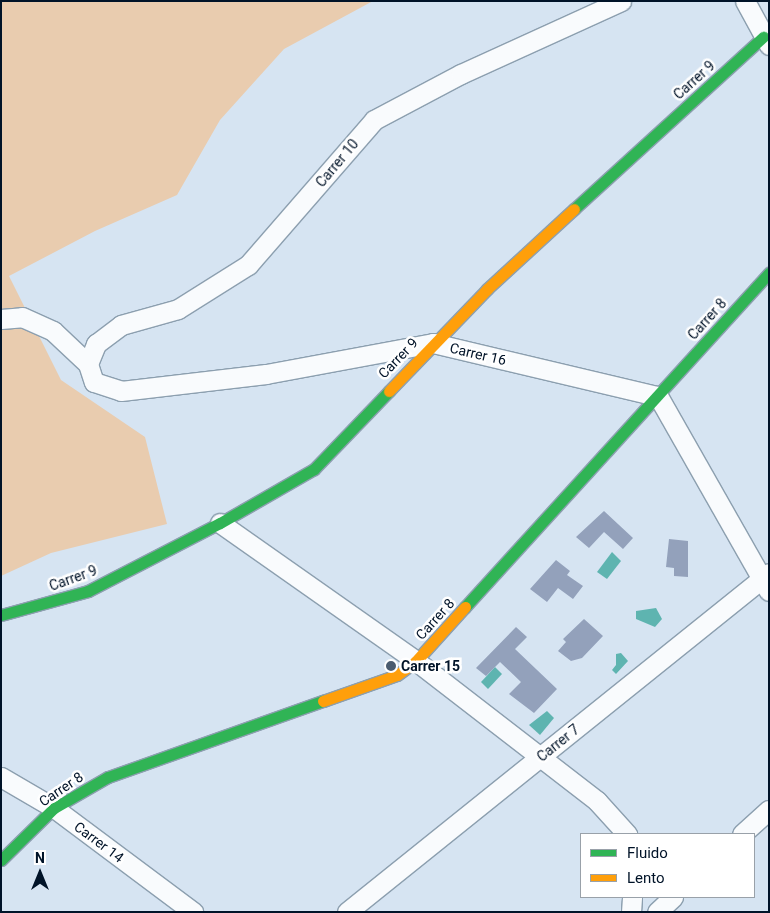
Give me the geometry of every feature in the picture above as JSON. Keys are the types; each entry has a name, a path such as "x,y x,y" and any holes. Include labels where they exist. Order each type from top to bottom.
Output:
{"street":[{"name":"Carrer 10","path":"88,364 96,344 121,325 178,309 248,265 374,120 461,74 621,1"},
{"path":"745,1 766,41"},
{"name":"Carrer 9","path":"1,615 88,591 220,524 314,469 486,289 766,41"},
{"name":"Carrer 8","path":"1,860 54,808 108,777 397,675 416,661 769,273"},
{"path":"1,319 22,317 53,331 88,364"},
{"name":"Carrer 16","path":"88,364 94,382 121,391 266,374 433,343 658,396"},
{"path":"658,396 766,581"},
{"path":"220,524 416,661 598,801 626,833"},
{"name":"Carrer 7","path":"348,912 540,757 766,581"},
{"name":"Carrer 14","path":"1,777 54,808 193,912"},
{"path":"743,833 769,810"},
{"path":"632,898 632,912"},
{"path":"656,912 672,898"}],"shaded area":[{"path":"1,1 373,1 284,49 220,120 177,195 95,231 9,276 61,380 145,437 167,524 51,553 1,576"},
{"path":"612,552 621,561 607,579 597,572"},
{"path":"656,608 662,619 655,627 636,619 636,611"},
{"path":"621,653 628,661 616,674 612,670 616,665 616,654"},
{"path":"495,667 502,674 488,689 481,682"},
{"path":"547,711 554,718 540,735 529,725"}],"building":[{"path":"604,511 633,538 623,549 604,532 589,548 576,537"},
{"path":"669,539 688,541 688,577 674,576 674,568 666,567"},
{"path":"556,560 570,571 567,575 583,586 573,599 558,588 547,602 530,589"},
{"path":"584,619 603,636 582,658 571,661 558,651 566,642 563,639"},
{"path":"516,627 527,637 515,649 557,689 534,713 509,694 521,682 500,662 486,676 476,668"}],"traffic: fast":[{"path":"574,209 763,37"},
{"path":"465,607 769,273"},
{"path":"1,615 88,591 220,523 314,469 389,391"},
{"path":"1,860 54,808 108,777 323,701"}],"traffic: slow":[{"path":"389,391 487,289 574,209"},
{"path":"323,701 397,675 416,661 465,607"}],"place":[{"name":"Carrer 15","path":"391,666"}]}
